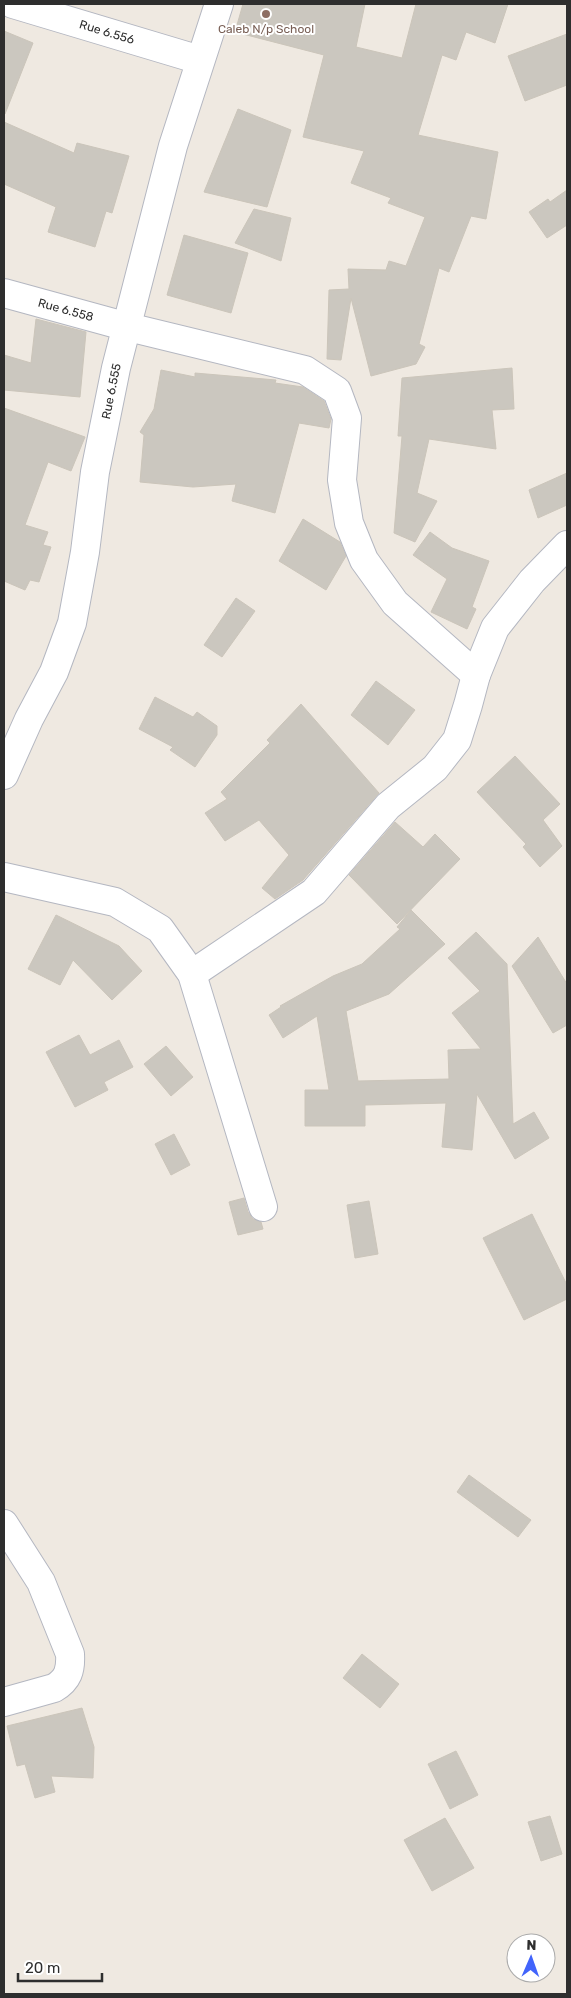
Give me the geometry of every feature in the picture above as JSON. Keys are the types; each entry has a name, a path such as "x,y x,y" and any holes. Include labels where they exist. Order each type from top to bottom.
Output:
{"street":[{"name":"Rue 6.556","path":"14,4 200,60"},
{"name":"Rue 6.555","path":"4,775 54,672 72,623 85,552 94,472 116,368 173,146 219,4"},
{"name":"Rue 6.558","path":"4,293 128,327 305,370 337,391 347,418 342,480 349,524 364,560 395,603 476,675"},
{"path":"192,974 314,892 388,806 434,768 457,740 476,675 495,628 532,581 567,545"},
{"path":"4,877 116,902 160,929 192,974 263,1206"},
{"path":"4,1524 41,1582 70,1654 71,1666 67,1677 54,1688 4,1702"}],"building":[{"path":"243,4 365,4 356,47 402,58 416,4 508,4 495,43 466,32 456,60 442,55 418,135 498,152 486,219 471,216 449,272 439,268 419,344 425,347 416,364 371,376 351,298 341,360 327,359 329,290 349,289 348,269 386,270 389,261 406,266 425,217 388,203 391,198 351,183 364,151 303,137 324,55 235,32"},
{"path":"4,31 33,43 5,114 4,114"},
{"path":"567,34 567,85 525,101 508,56"},
{"path":"238,109 291,130 267,207 204,192"},
{"path":"4,122 74,153 77,143 129,156 112,213 106,211 95,247 48,232 56,207 4,184"},
{"path":"567,190 567,225 547,238 529,212 548,199 550,202"},
{"path":"254,209 291,218 281,261 235,243"},
{"path":"184,235 248,253 231,313 167,295"},
{"path":"36,319 86,332 80,397 4,390 4,355 31,363"},
{"path":"512,368 514,409 492,410 496,449 429,439 417,493 437,501 415,542 394,533 402,436 398,436 402,378"},
{"path":"161,370 195,377 195,373 276,380 275,383 303,387 324,401 331,419 329,428 299,423 275,513 232,501 236,484 193,487 140,482 144,435 140,432 154,409"},
{"path":"4,408 85,437 71,471 48,462 25,525 48,532 43,545 51,547 39,582 30,580 25,590 4,581"},
{"path":"567,473 567,505 538,518 529,490"},
{"path":"303,519 340,542 346,556 326,590 279,561"},
{"path":"430,532 452,548 489,561 472,607 476,609 467,629 431,612 447,579 413,555"},
{"path":"236,598 255,611 222,657 204,645"},
{"path":"376,681 415,710 388,745 351,715"},
{"path":"155,697 193,717 197,712 217,726 217,735 195,767 170,750 173,747 139,729"},
{"path":"301,704 379,793 303,880 275,899 262,888 289,855 259,820 225,841 205,813 227,799 221,792 270,743 267,740"},
{"path":"515,756 560,804 543,820 562,846 540,867 523,847 526,844 477,792"},
{"path":"395,822 423,847 435,834 460,859 397,924 349,875"},
{"path":"411,910 445,944 389,994 346,1011 358,1081 449,1079 448,1050 481,1049 452,1013 480,991 448,958 476,932 507,964 513,1124 534,1112 549,1138 515,1159 477,1094 472,1150 442,1147 446,1103 365,1105 365,1126 305,1126 305,1090 329,1090 317,1016 283,1038 269,1015 280,1006 333,976 362,964 400,929 397,927"},
{"path":"56,915 119,946 142,971 112,1000 73,960 60,985 28,969"},
{"path":"538,937 567,984 567,1025 553,1033 512,966"},
{"path":"79,1035 90,1055 119,1040 133,1067 104,1082 108,1090 75,1107 46,1052"},
{"path":"166,1046 193,1077 171,1096 144,1064"},
{"path":"174,1134 190,1165 171,1175 155,1144"},
{"path":"244,1198 248,1212 253,1219 261,1222 263,1229 238,1235 229,1202"},
{"path":"369,1201 378,1254 355,1258 347,1205"},
{"path":"532,1214 567,1285 567,1299 524,1320 483,1238"},
{"path":"469,1475 531,1520 518,1537 457,1492"},
{"path":"362,1654 399,1684 380,1708 343,1678"},
{"path":"82,1708 94,1747 93,1778 51,1776 55,1792 35,1798 25,1764 17,1766 7,1726"},
{"path":"456,1751 478,1795 450,1809 428,1764"},
{"path":"550,1816 562,1854 541,1861 528,1822"},
{"path":"445,1818 474,1868 432,1891 404,1840"}],"place":[{"name":"Caleb N/p School","path":"266,14"}]}
